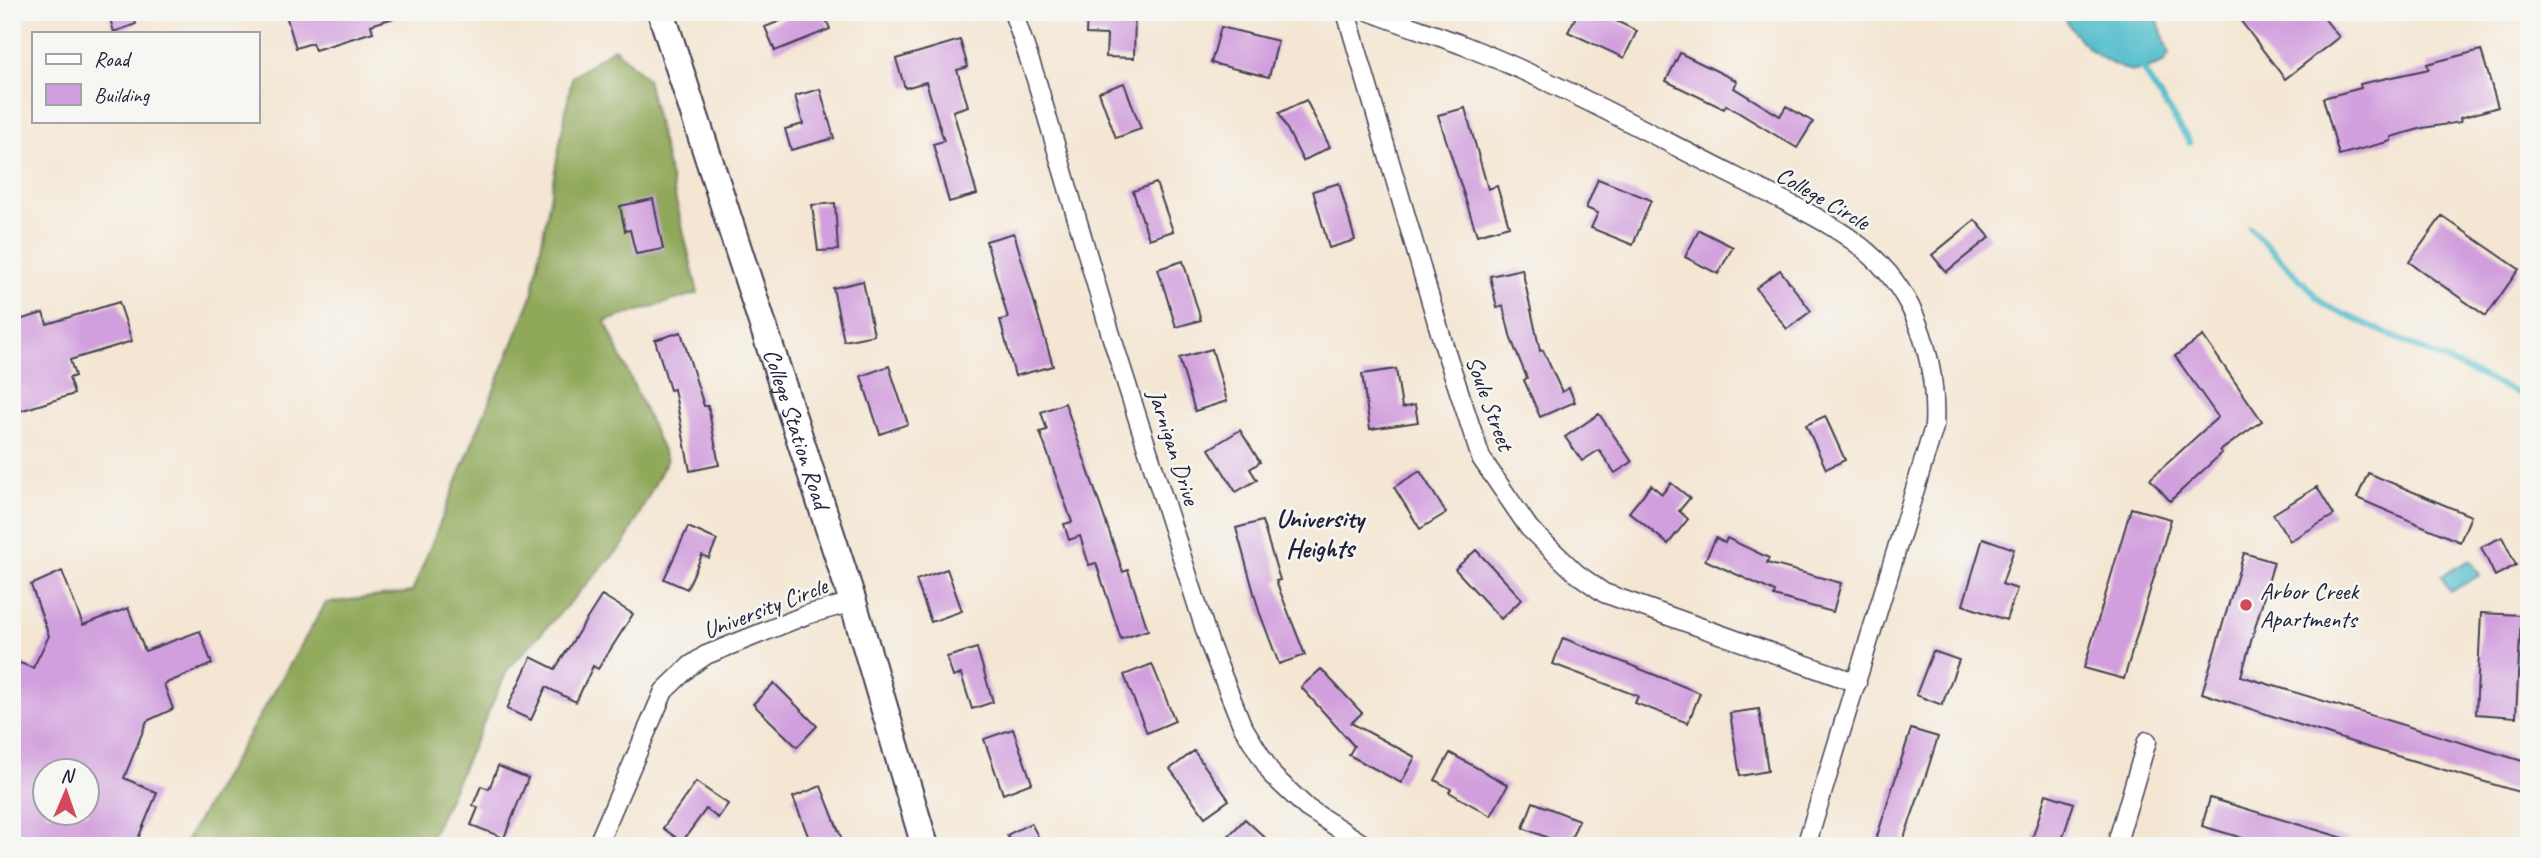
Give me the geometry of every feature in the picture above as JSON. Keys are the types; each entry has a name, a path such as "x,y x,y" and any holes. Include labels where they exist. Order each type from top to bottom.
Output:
{"main road":[{"name":"College Station Road","path":"661,12 853,602 925,846"}],"street":[{"name":"Jarnigan Drive","path":"1013,12 1036,79 1111,335 1210,645 1242,725 1273,776 1307,808 1366,846"},
{"name":"Soule Street","path":"1346,12 1444,346 1481,458 1529,527 1576,573 1604,593 1857,683"},
{"name":"College Circle","path":"1370,12 1467,47 1637,126 1837,231 1870,255 1889,274 1908,303 1924,341 1936,401 1934,427 1806,846"},
{"name":"University Circle","path":"597,846 641,738 664,691 690,666 712,652 806,615 853,602"},
{"path":"2116,846 2147,741"}],"green space":[{"path":"614,48 647,79 698,293 605,321 667,460 624,544 508,669 427,846 183,846 326,603 412,592 532,296 572,77"}],"water":[{"path":"2062,12 2155,12 2169,54 2165,62 2149,68 2133,71 2122,68 2101,57 2081,41"},
{"path":"2470,560 2480,575 2450,592 2441,576"}],"building":[{"path":"108,12 132,12 136,24 114,32"},
{"path":"285,12 400,12 400,16 371,25 373,32 315,50 312,43 296,48"},
{"path":"802,12 823,12 830,29 775,51 765,27"},
{"path":"1087,12 1135,12 1134,58 1106,57 1107,35 1086,34"},
{"path":"1578,12 1598,12 1637,31 1624,58 1568,32"},
{"path":"2234,12 2319,12 2339,37 2285,79"},
{"path":"1221,27 1278,41 1269,77 1211,63"},
{"path":"960,40 968,67 957,70 968,106 953,111 977,194 949,202 933,144 944,141 926,82 905,88 896,59"},
{"path":"2481,50 2498,107 2460,118 2461,122 2423,128 2391,137 2391,141 2339,155 2323,98 2361,88 2360,84 2429,69 2427,64"},
{"path":"1680,53 1737,81 1734,88 1780,116 1786,106 1813,122 1797,148 1726,105 1724,109 1666,81"},
{"path":"1124,83 1141,129 1116,138 1099,92"},
{"path":"820,89 834,138 791,150 785,129 803,124 795,96"},
{"path":"1306,100 1330,147 1303,161 1279,113"},
{"path":"1465,108 1488,189 1497,186 1509,226 1477,235 1438,115"},
{"path":"1598,179 1651,200 1633,245 1591,228 1598,213 1586,208"},
{"path":"1156,183 1173,231 1149,239 1133,191"},
{"path":"1339,183 1355,240 1329,248 1313,191"},
{"path":"653,199 663,249 636,254 630,230 625,231 620,206"},
{"path":"835,203 838,250 818,251 812,205"},
{"path":"2442,216 2519,269 2486,316 2409,262"},
{"path":"1975,220 1990,237 1946,272 1932,255"},
{"path":"1699,230 1733,247 1718,274 1685,257"},
{"path":"1014,233 1053,366 1015,376 1000,320 1008,318 986,241"},
{"path":"1183,261 1201,320 1176,327 1158,269"},
{"path":"1522,269 1540,351 1543,350 1562,392 1569,388 1575,402 1540,417 1524,380 1527,378 1511,339 1503,306 1497,308 1490,276"},
{"path":"1780,270 1811,311 1787,329 1756,288"},
{"path":"863,281 874,335 844,341 833,288"},
{"path":"119,302 132,341 70,360 75,376 69,378 74,394 20,411 12,388 12,322 43,313 47,324"},
{"path":"681,332 704,406 708,406 719,465 690,471 674,389 670,390 655,340"},
{"path":"2203,336 2262,421 2220,451 2222,453 2170,501 2150,479 2218,417 2175,356"},
{"path":"1212,349 1227,401 1195,411 1179,358"},
{"path":"889,366 908,424 880,434 861,376"},
{"path":"1396,369 1402,408 1415,405 1418,422 1370,429 1362,374"},
{"path":"1065,403 1123,572 1128,570 1148,630 1121,639 1096,563 1089,565 1080,536 1069,540 1064,524 1072,522 1040,432 1047,430 1041,412"},
{"path":"1599,414 1632,462 1615,473 1599,450 1582,461 1565,437"},
{"path":"1825,416 1845,460 1826,469 1806,425"},
{"path":"1240,430 1260,462 1250,469 1257,480 1236,492 1209,449"},
{"path":"1420,471 1446,513 1420,529 1394,487"},
{"path":"2368,473 2471,516 2460,542 2357,498"},
{"path":"1671,483 1690,498 1679,511 1688,519 1668,544 1629,512 1651,485 1662,494"},
{"path":"2317,487 2334,515 2290,541 2273,514"},
{"path":"2131,508 2171,519 2124,679 2084,668"},
{"path":"1262,521 1280,580 1276,581 1305,655 1279,664 1259,611 1236,528"},
{"path":"688,527 717,540 709,558 702,555 687,589 664,579"},
{"path":"2502,537 2516,565 2495,576 2481,547"},
{"path":"1716,538 1725,543 1727,538 1769,558 1767,563 1841,583 1833,612 1774,596 1775,592 1705,560"},
{"path":"1983,538 2014,549 2002,584 2017,589 2006,620 1963,605"},
{"path":"1476,550 1522,599 1501,619 1455,569"},
{"path":"2244,553 2274,562 2241,676 2529,763 2529,795 2370,748 2202,693"},
{"path":"947,569 962,611 931,622 916,580"},
{"path":"62,571 83,625 128,608 145,651 200,631 212,664 164,684 173,709 147,721 124,778 157,793 135,846 12,846 12,660 33,668 49,636 31,585"},
{"path":"602,595 633,614 598,669 593,666 576,702 546,687 531,720 507,709 531,657 555,669"},
{"path":"2481,613 2521,615 2516,717 2476,714"},
{"path":"1563,638 1700,693 1688,723 1635,703 1638,696 1553,664"},
{"path":"977,648 993,702 972,709 961,674 953,677 947,657"},
{"path":"1933,651 1959,660 1942,705 1916,695"},
{"path":"1152,664 1175,721 1147,733 1124,675"},
{"path":"1321,669 1362,713 1351,723 1415,757 1401,783 1349,755 1354,746 1301,687"},
{"path":"774,683 817,726 797,747 753,704"},
{"path":"1759,709 1768,771 1740,776 1730,713"},
{"path":"1013,729 1032,783 1003,794 984,739"},
{"path":"1911,729 1938,737 1901,846 1874,846"},
{"path":"1194,751 1229,800 1205,817 1170,769"},
{"path":"1450,753 1508,785 1491,816 1449,792 1451,789 1435,780"},
{"path":"498,766 528,778 504,838 471,825 478,808 473,805 481,786 489,789"},
{"path":"696,782 728,804 718,818 706,809 682,842 663,828"},
{"path":"821,786 843,842 833,846 812,846 793,797"},
{"path":"2046,794 2074,803 2060,846 2030,846"},
{"path":"2210,798 2357,842 2356,846 2269,846 2202,826"},
{"path":"1533,802 1579,820 1568,846 1523,828"},
{"path":"1245,819 1274,846 1219,846"},
{"path":"1031,823 1043,846 1012,846 1007,835"}],"waterway":[{"path":"2140,65 2190,143"},
{"path":"2250,228 2326,306 2529,398"}],"place":[{"name":"Arbor Creek Apartments","path":"2246,605"}],"district":[{"name":"University Heights","path":"1320,533"}]}
